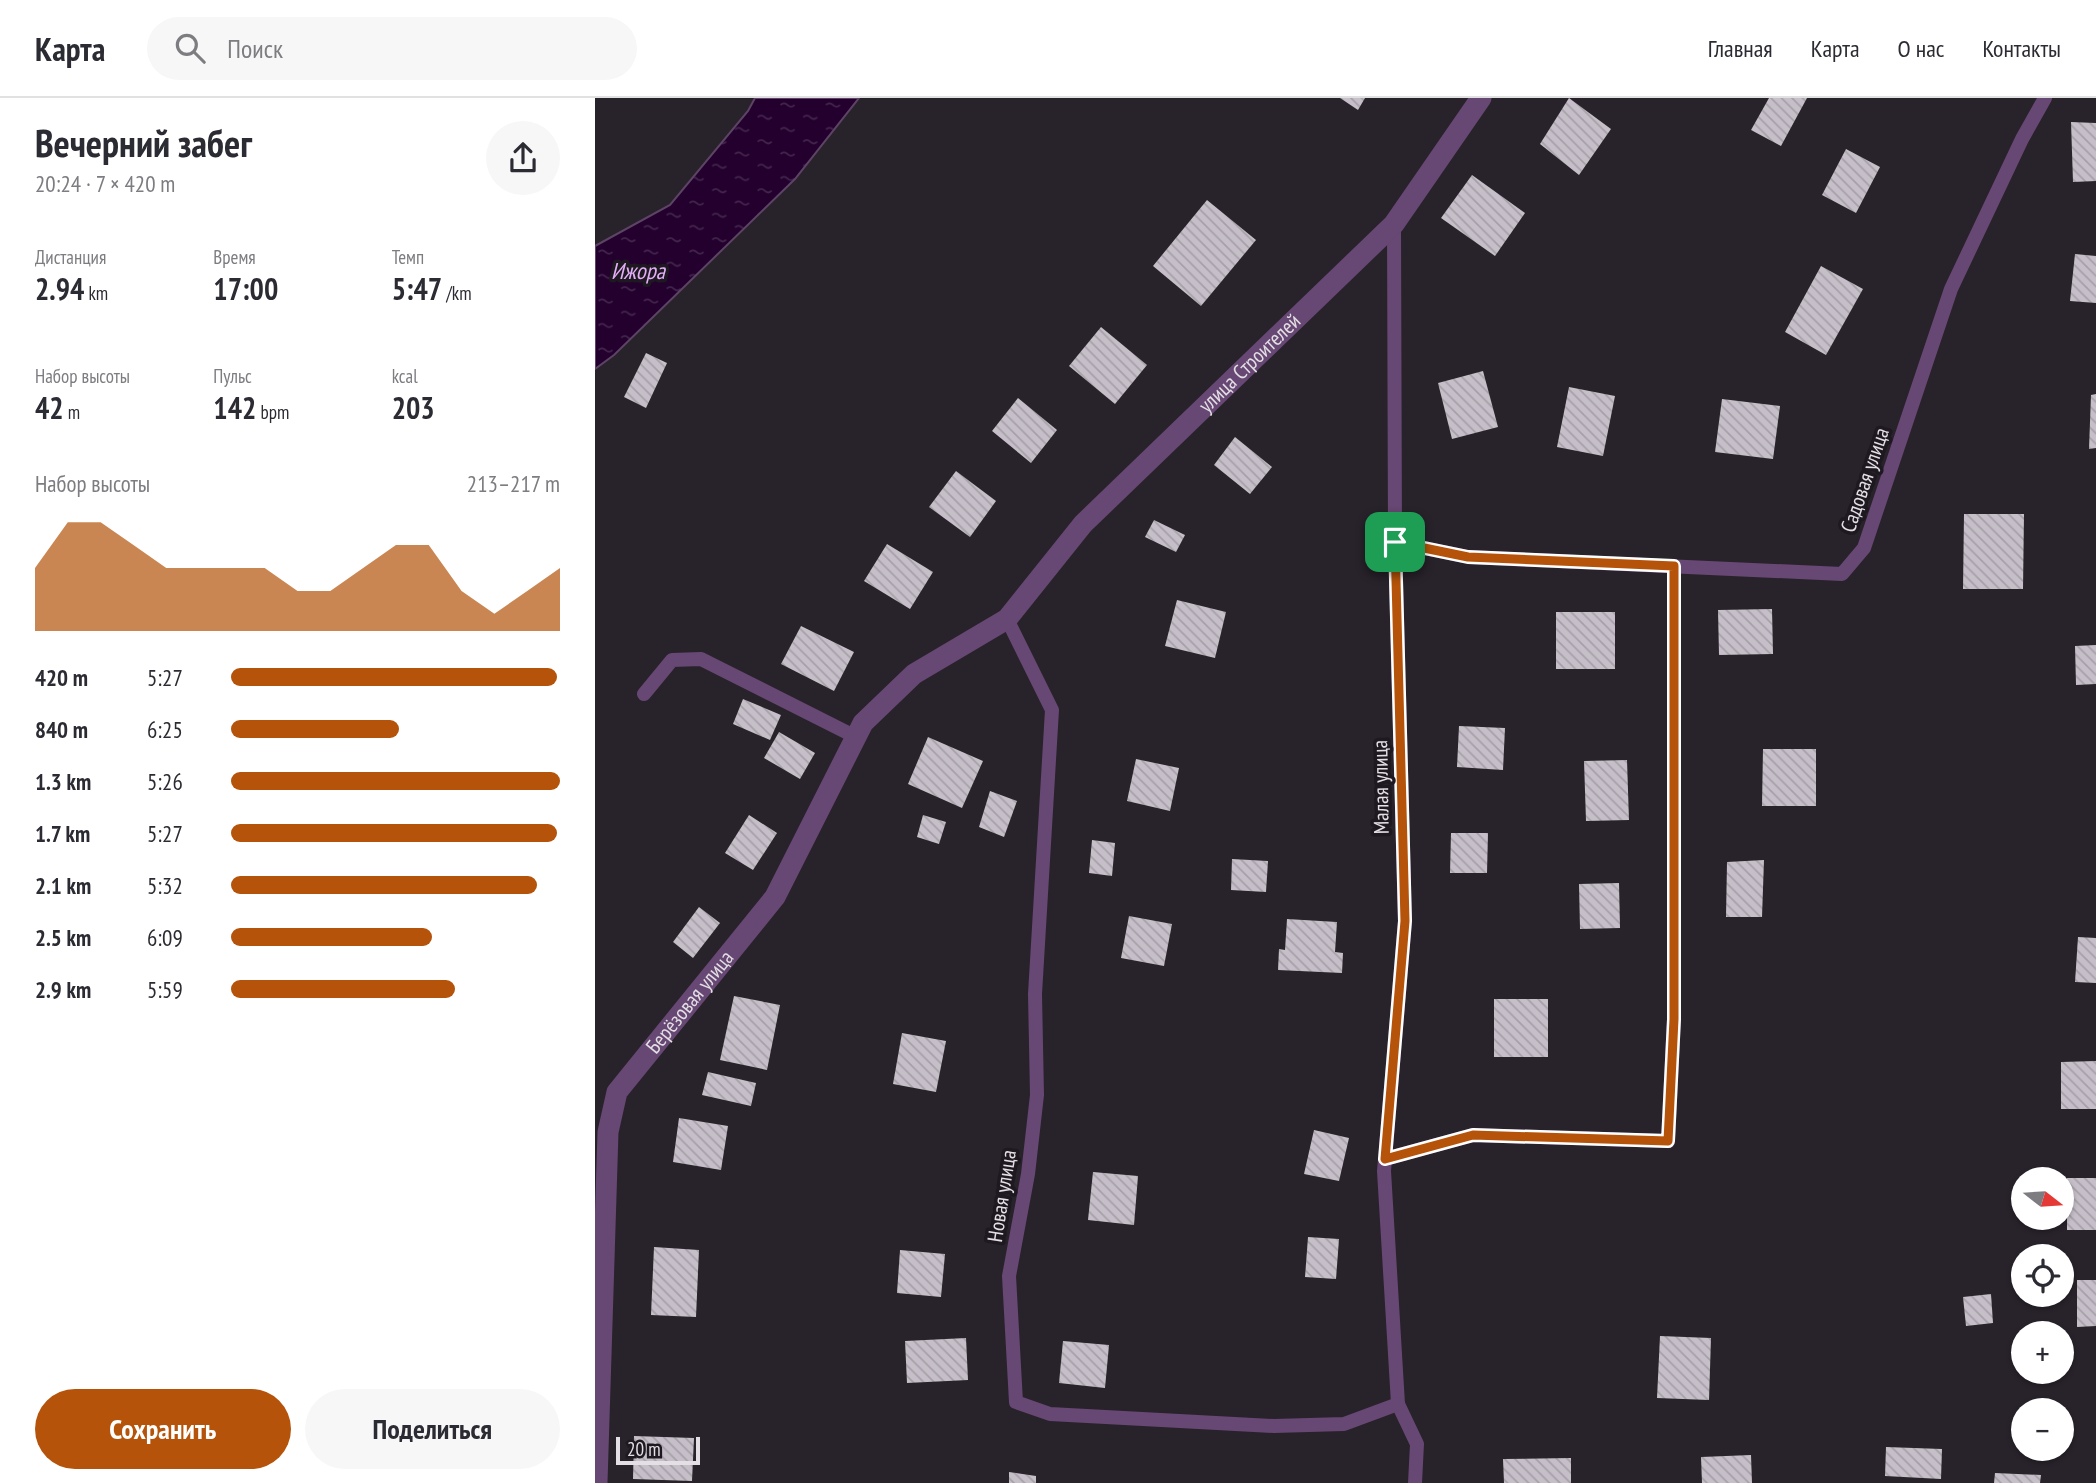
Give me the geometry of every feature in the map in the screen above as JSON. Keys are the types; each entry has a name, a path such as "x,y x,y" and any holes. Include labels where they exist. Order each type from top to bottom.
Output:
{"street":[{"name":"улица Строителей","path":"1007,620 1083,524 1394,224 1481,98"},
{"name":"Берёзовая улица","path":"597,1483 608,1132 617,1092 775,897 863,723 914,674 1007,620"}],"lane":[{"name":"Садовая улица","path":"1395,542 1468,557 1842,574 1864,548 1951,289 2022,139 2045,98"},
{"name":"Малая улица","path":"1394,224 1395,542 1405,921 1384,1171 1398,1404"},
{"path":"1385,1159 1473,1135 1668,1141 1674,1019 1674,566"},
{"name":"Новая улица","path":"1007,620 1052,710 1035,994 1037,1095 1028,1174 1009,1276 1016,1402 1049,1414 1274,1426 1344,1424 1398,1404"},
{"path":"644,694 672,660 701,659 856,737"},
{"path":"1398,1404 1417,1444 1415,1483"}],"water":[{"name":"Ижора","path":"755,98 859,98 795,179 614,355 595,369 595,246 670,205 748,111"}],"building":[{"path":"1340,98 1365,98 1358,110"},
{"path":"1569,98 1611,129 1579,175 1540,144"},
{"path":"1769,98 1807,98 1781,146 1751,130"},
{"path":"2071,122 2096,123 2096,181 2073,182"},
{"path":"1846,149 1880,167 1856,213 1822,195"},
{"path":"1472,175 1525,213 1495,256 1441,218"},
{"path":"1207,200 1256,240 1201,306 1153,266"},
{"path":"2075,254 2096,256 2096,303 2070,301"},
{"path":"1821,266 1863,289 1826,355 1785,332"},
{"path":"1101,327 1147,365 1115,404 1069,366"},
{"path":"646,353 667,363 646,408 624,397"},
{"path":"1483,371 1498,427 1452,439 1438,383"},
{"path":"1569,387 1615,396 1603,456 1557,447"},
{"path":"2096,394 2096,448 2089,449 2091,395"},
{"path":"1018,398 1057,430 1031,463 992,431"},
{"path":"1722,399 1780,406 1773,459 1715,452"},
{"path":"1235,437 1272,467 1250,494 1214,465"},
{"path":"956,471 996,501 970,537 929,507"},
{"path":"1964,514 2024,514 2023,589 1963,589"},
{"path":"1154,520 1185,535 1176,552 1145,537"},
{"path":"887,544 933,572 910,609 864,581"},
{"path":"1177,600 1226,612 1215,658 1165,646"},
{"path":"1772,609 1773,654 1719,655 1718,610"},
{"path":"1556,612 1615,612 1615,669 1556,669"},
{"path":"801,626 854,652 834,691 781,664"},
{"path":"2096,645 2096,684 2076,685 2075,646"},
{"path":"743,699 781,715 770,740 733,724"},
{"path":"1459,726 1505,728 1503,770 1457,767"},
{"path":"779,732 815,753 800,779 764,758"},
{"path":"928,737 983,761 962,808 908,784"},
{"path":"1763,749 1816,749 1816,806 1762,806"},
{"path":"1136,759 1179,768 1170,811 1127,801"},
{"path":"1627,760 1629,820 1586,821 1584,761"},
{"path":"990,791 1017,801 1004,837 979,827"},
{"path":"749,815 777,833 753,870 725,853"},
{"path":"923,815 946,822 939,844 917,837"},
{"path":"1451,833 1488,833 1487,873 1450,873"},
{"path":"1092,840 1115,843 1112,876 1089,873"},
{"path":"1232,859 1268,861 1266,892 1231,890"},
{"path":"1764,860 1762,917 1726,917 1727,862"},
{"path":"1619,883 1620,928 1580,929 1579,884"},
{"path":"699,907 720,923 693,958 673,942"},
{"path":"1129,916 1172,924 1164,966 1121,958"},
{"path":"1287,919 1337,922 1335,952 1343,953 1342,973 1278,970 1279,949 1285,950"},
{"path":"2078,937 2096,938 2096,983 2075,982"},
{"path":"734,996 780,1005 767,1070 720,1060"},
{"path":"1494,999 1548,999 1548,1057 1494,1057"},
{"path":"902,1033 946,1041 936,1092 893,1084"},
{"path":"2096,1061 2096,1109 2061,1109 2061,1062"},
{"path":"708,1072 756,1083 751,1106 702,1095"},
{"path":"679,1118 728,1126 721,1170 673,1162"},
{"path":"1314,1130 1349,1138 1339,1181 1304,1174"},
{"path":"1093,1172 1138,1176 1134,1225 1088,1220"},
{"path":"2074,1178 2096,1178 2096,1230 2074,1230"},
{"path":"1308,1237 1339,1239 1336,1279 1305,1277"},
{"path":"654,1247 699,1250 696,1317 651,1315"},
{"path":"900,1250 945,1254 941,1297 897,1293"},
{"path":"2077,1280 2096,1280 2096,1326 2077,1327"},
{"path":"1991,1294 1993,1323 1966,1326 1963,1297"},
{"path":"1660,1336 1711,1338 1709,1400 1657,1398"},
{"path":"966,1338 968,1380 907,1383 905,1341"},
{"path":"1063,1341 1109,1345 1105,1388 1059,1383"},
{"path":"634,1436 694,1438 692,1481 633,1479"},
{"path":"1886,1447 1942,1449 1941,1479 1885,1476"},
{"path":"1751,1455 1752,1483 1702,1483 1701,1457"},
{"path":"1571,1458 1571,1483 1504,1483 1503,1459"},
{"path":"1009,1472 1036,1476 1036,1483 1009,1483"},
{"path":"1995,1473 2041,1475 2040,1483 1994,1483"}],"route":[{"path":"1395,542 1468,557 1674,566 1674,1019 1668,1141 1473,1135 1385,1159 1405,921 1395,542"}]}
